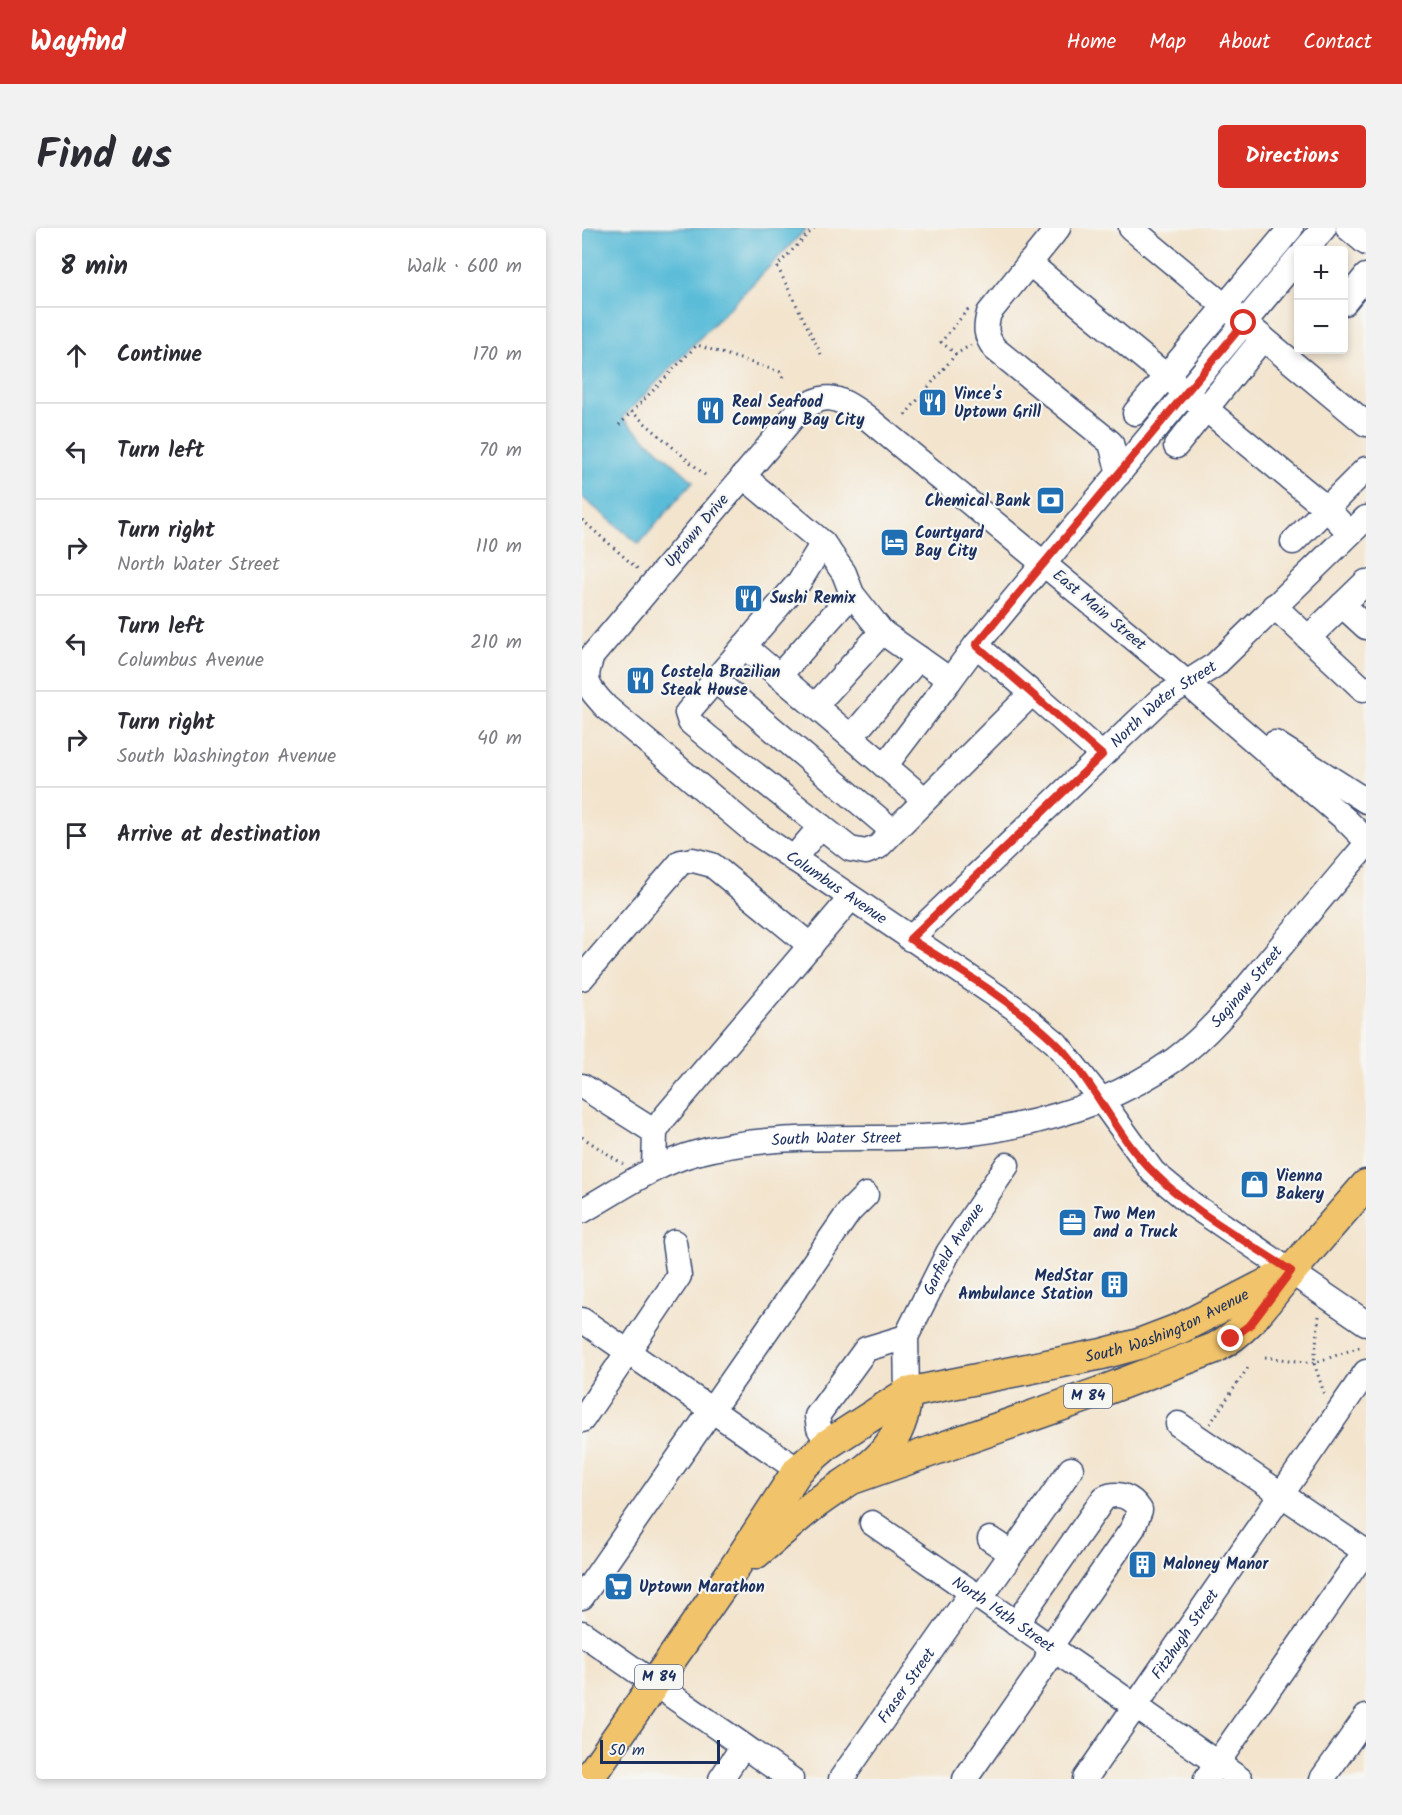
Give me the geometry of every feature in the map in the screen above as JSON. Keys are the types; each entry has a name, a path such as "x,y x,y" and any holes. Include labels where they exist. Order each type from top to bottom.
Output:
{"main road":[{"name":"M 84","path":"1291,1271 1366,1185"},
{"name":"South Washington Avenue","path":"907,1393 1102,1354 1139,1344 1181,1328 1291,1271"},
{"name":"South Washington Avenue","path":"855,1478 1100,1392 1215,1348 1251,1324 1291,1271"},
{"name":"M 84","path":"588,1779 729,1576 798,1470 828,1444 907,1393"},
{"path":"855,1478 897,1436 905,1416 907,1393"},
{"name":"M 84","path":"729,1576 813,1506 855,1478"}],"street":[{"path":"1059,228 989,313 986,326 987,338 995,349 1111,443 1119,474"},
{"path":"1131,228 1263,338 1300,356 1366,424"},
{"path":"1135,413 1291,228"},
{"path":"1308,246 1324,228"},
{"path":"1348,228 1366,243"},
{"path":"1029,262 1326,508 1358,526"},
{"path":"885,766 976,645 1294,264"},
{"path":"1346,300 1366,276"},
{"path":"1176,446 1263,338"},
{"name":"Uptown Drive","path":"585,675 592,656 743,476 795,415 808,403 821,397"},
{"name":"East Main Street","path":"821,397 846,402 1205,698 1366,842"},
{"path":"1293,542 1366,469"},
{"path":"743,476 823,543 844,573 852,594 882,632 950,680"},
{"name":"North Water Street","path":"910,939 1161,699 1215,665 1358,526"},
{"path":"823,543 799,582 687,713 690,722 850,849 866,852 878,847 1032,693"},
{"path":"1308,638 1366,582"},
{"path":"779,676 852,594"},
{"path":"1342,605 1366,627"},
{"path":"1274,606 1363,689 1366,688"},
{"path":"814,706 882,632"},
{"path":"976,645 1102,755"},
{"path":"744,646 924,800"},
{"path":"851,737 919,658"},
{"name":"Columbus Avenue","path":"585,675 590,689 606,707 753,831 850,899 1004,1001 1056,1043 1102,1101 1153,1172 1193,1206 1291,1271 1364,1335"},
{"path":"715,680 893,831"},
{"name":"East Main Street","path":"1205,698 1366,801"},
{"path":"793,860 821,826"},
{"name":"Saginaw Street","path":"1102,1101 1175,1059 1223,1016 1366,842"},
{"path":"582,978 681,862 693,860 712,865 811,946"},
{"path":"654,1169 655,1132 850,899"},
{"path":"582,1086 655,1132"},
{"name":"South Water Street","path":"582,1211 654,1169 695,1153 737,1145 807,1139 965,1134 1032,1121 1102,1101"},
{"name":"Garfield Avenue","path":"907,1393 906,1337 948,1253 1007,1165"},
{"path":"582,1597 849,1212 866,1195"},
{"path":"582,1420 679,1276 674,1242"},
{"path":"582,1320 798,1470"},
{"path":"828,1444 819,1428 817,1416 851,1367 866,1349 906,1337"},
{"name":"Fitzhugh Street","path":"1085,1779 1366,1372"},
{"path":"1178,1424 1366,1551 1211,1771"},
{"name":"Fraser Street","path":"841,1779 976,1595 1011,1554 1071,1469"},
{"path":"965,1779 1046,1663 1050,1647 1133,1528 1140,1510 1135,1502 1118,1495 1104,1498 1016,1624"},
{"name":"North 14th Street","path":"873,1523 1136,1707 1211,1771 1240,1779"},
{"path":"990,1539 1011,1554"},
{"path":"582,1633 791,1779"},
{"path":"1322,1779 1366,1717"},
{"path":"721,1779 744,1746"}],"path":[{"path":"814,228 777,266 822,356"},
{"path":"956,354 941,342 969,309"},
{"path":"905,415 956,354 973,344"},
{"path":"619,424 697,345 780,372 784,380"},
{"path":"632,412 705,475"},
{"path":"582,520 632,563"},
{"path":"582,1137 623,1165"},
{"path":"1319,1316 1314,1363 1326,1400"},
{"path":"1265,1356 1314,1363 1364,1335"},
{"path":"1209,1425 1249,1366"}],"water":[{"path":"582,228 807,228 622,418 693,481 639,544 582,497"}],"place":[{"name":"Vince's Uptown Grill","path":"933,403"},
{"name":"Real Seafood Company Bay City","path":"711,411"},
{"name":"Chemical Bank","path":"1051,501"},
{"name":"Courtyard Bay City","path":"894,542"},
{"name":"Sushi Remix","path":"749,598"},
{"name":"Costela Brazilian Steak House","path":"640,681"},
{"name":"Vienna Bakery","path":"1255,1185"},
{"name":"Two Men and a Truck","path":"1072,1223"},
{"name":"MedStar Ambulance Station","path":"1114,1285"},
{"name":"Maloney Manor","path":"1142,1564"},
{"name":"Uptown Marathon","path":"618,1587"}],"route":[{"path":"1231,1339 1251,1324 1291,1271 1193,1206 1153,1172 1102,1101 1056,1043 1013,1007 971,977 910,939 1102,755 976,645 1244,323"}]}
